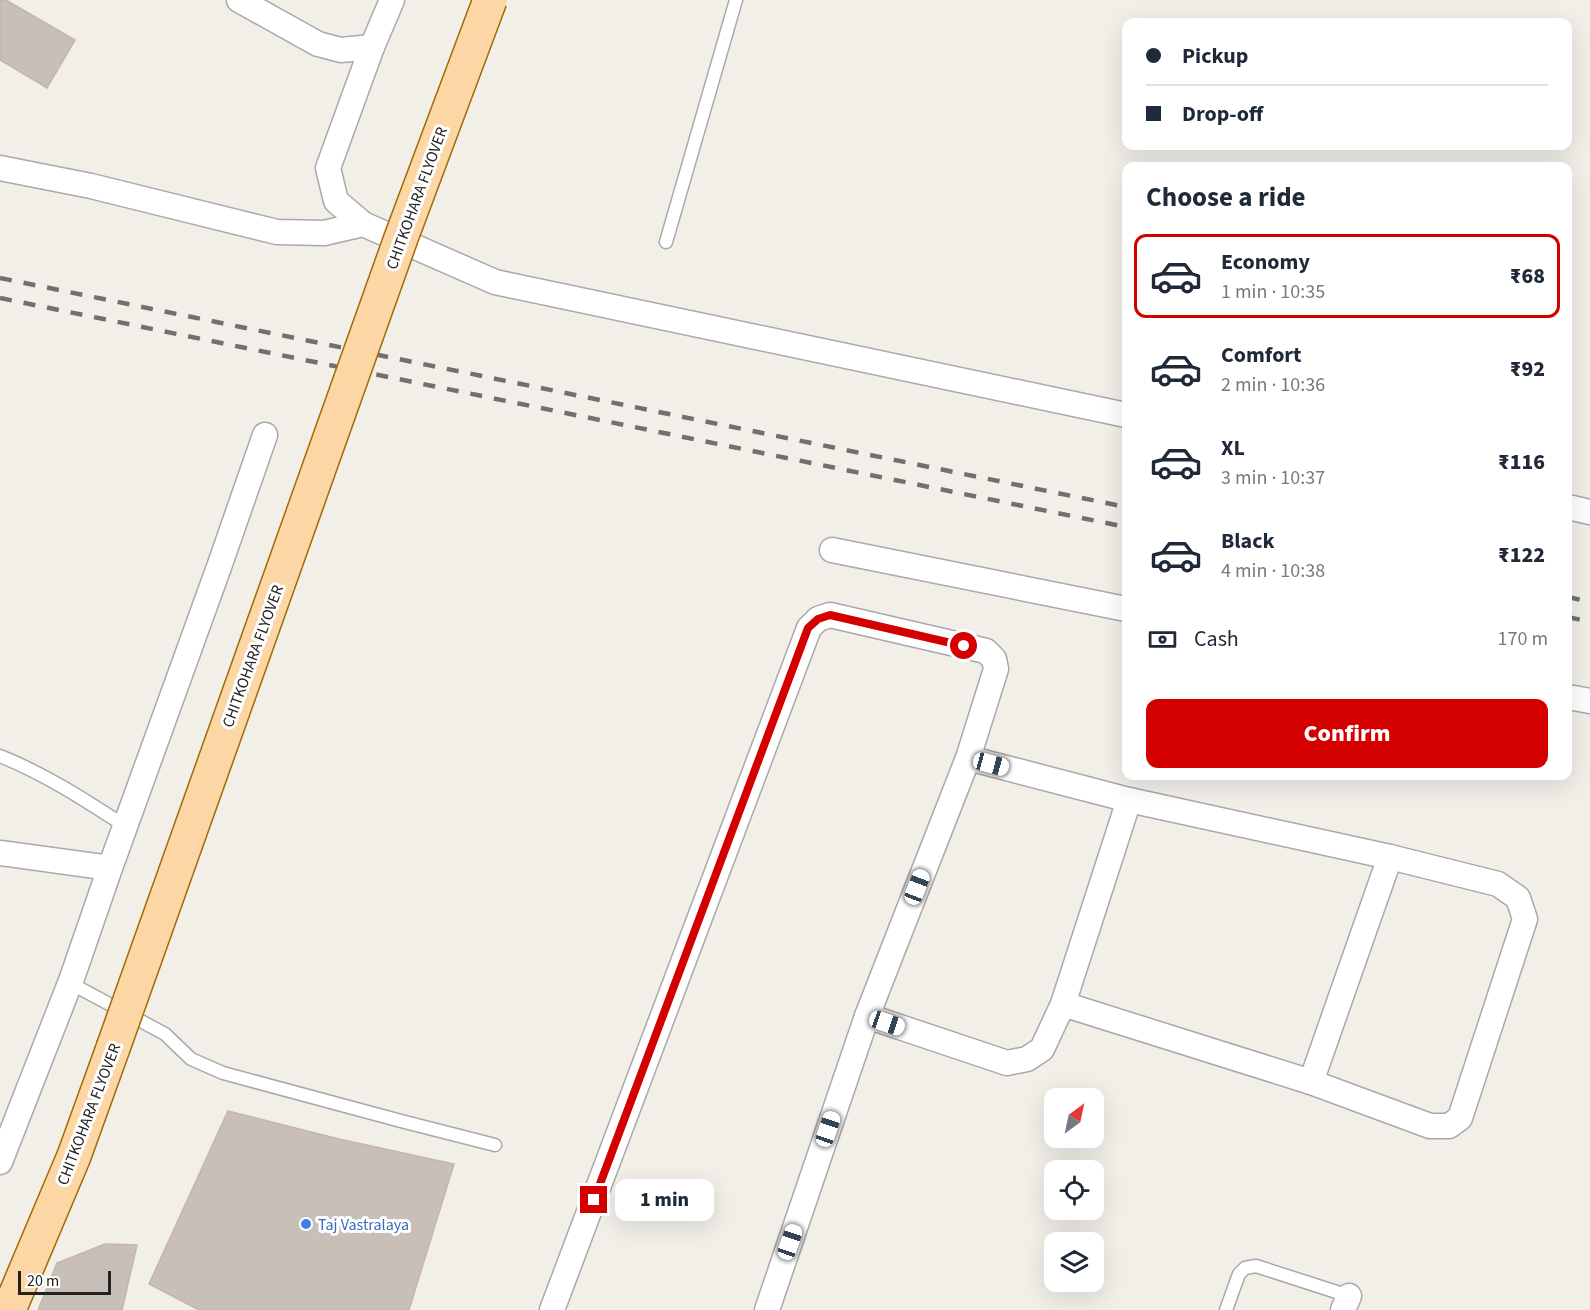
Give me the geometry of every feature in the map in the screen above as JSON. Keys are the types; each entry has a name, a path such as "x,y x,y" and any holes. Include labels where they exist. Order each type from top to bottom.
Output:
{"main road":[{"name":"CHITKOHARA FLYOVER","path":"9,1310 78,1145 397,249 490,0"}],"street":[{"path":"239,0 318,44 341,50 372,47"},
{"path":"392,0 372,47 328,168 336,201 363,224 495,282 1122,414"},
{"path":"0,168 91,186 277,232 324,233 363,224"},
{"path":"0,1162 70,982 265,435"},
{"path":"1572,508 1590,512"},
{"path":"832,550 1122,608"},
{"path":"552,1310 808,628 818,619 830,615 986,651 994,659 996,669 968,758 867,1016 767,1310"},
{"path":"1572,698 1590,701"},
{"path":"968,758 1129,800 1390,857 1498,884 1518,898 1525,919 1460,1118 1449,1126 1430,1126 1311,1082 1063,1004"},
{"path":"867,1016 1007,1063 1026,1059 1042,1049 1063,1004 1129,800"},
{"path":"0,853 110,868"},
{"path":"1311,1082 1390,857"}],"lane":[{"path":"666,242 736,0"},
{"path":"0,756 63,786 125,826"},
{"path":"70,982 165,1034 191,1059 223,1073 495,1145"},
{"path":"1226,1310 1239,1274 1245,1268 1256,1266 1346,1303"}],"building":[{"path":"0,0 6,0 75,40 47,88 0,60"},
{"name":"Taj Vastralaya","path":"228,1111 339,1139 454,1164 409,1310 199,1310 149,1284"},
{"path":"105,1244 137,1245 122,1310 38,1310 57,1263"}],"railway":[{"path":"0,278 1122,506"},
{"path":"0,298 1122,526"},
{"path":"1572,598 1590,602"},
{"path":"1572,618 1590,622"}],"place":[{"name":"Taj Vastralaya","path":"306,1224"}],"route":[{"path":"594,1200 808,628 818,619 830,615 964,646"}]}
